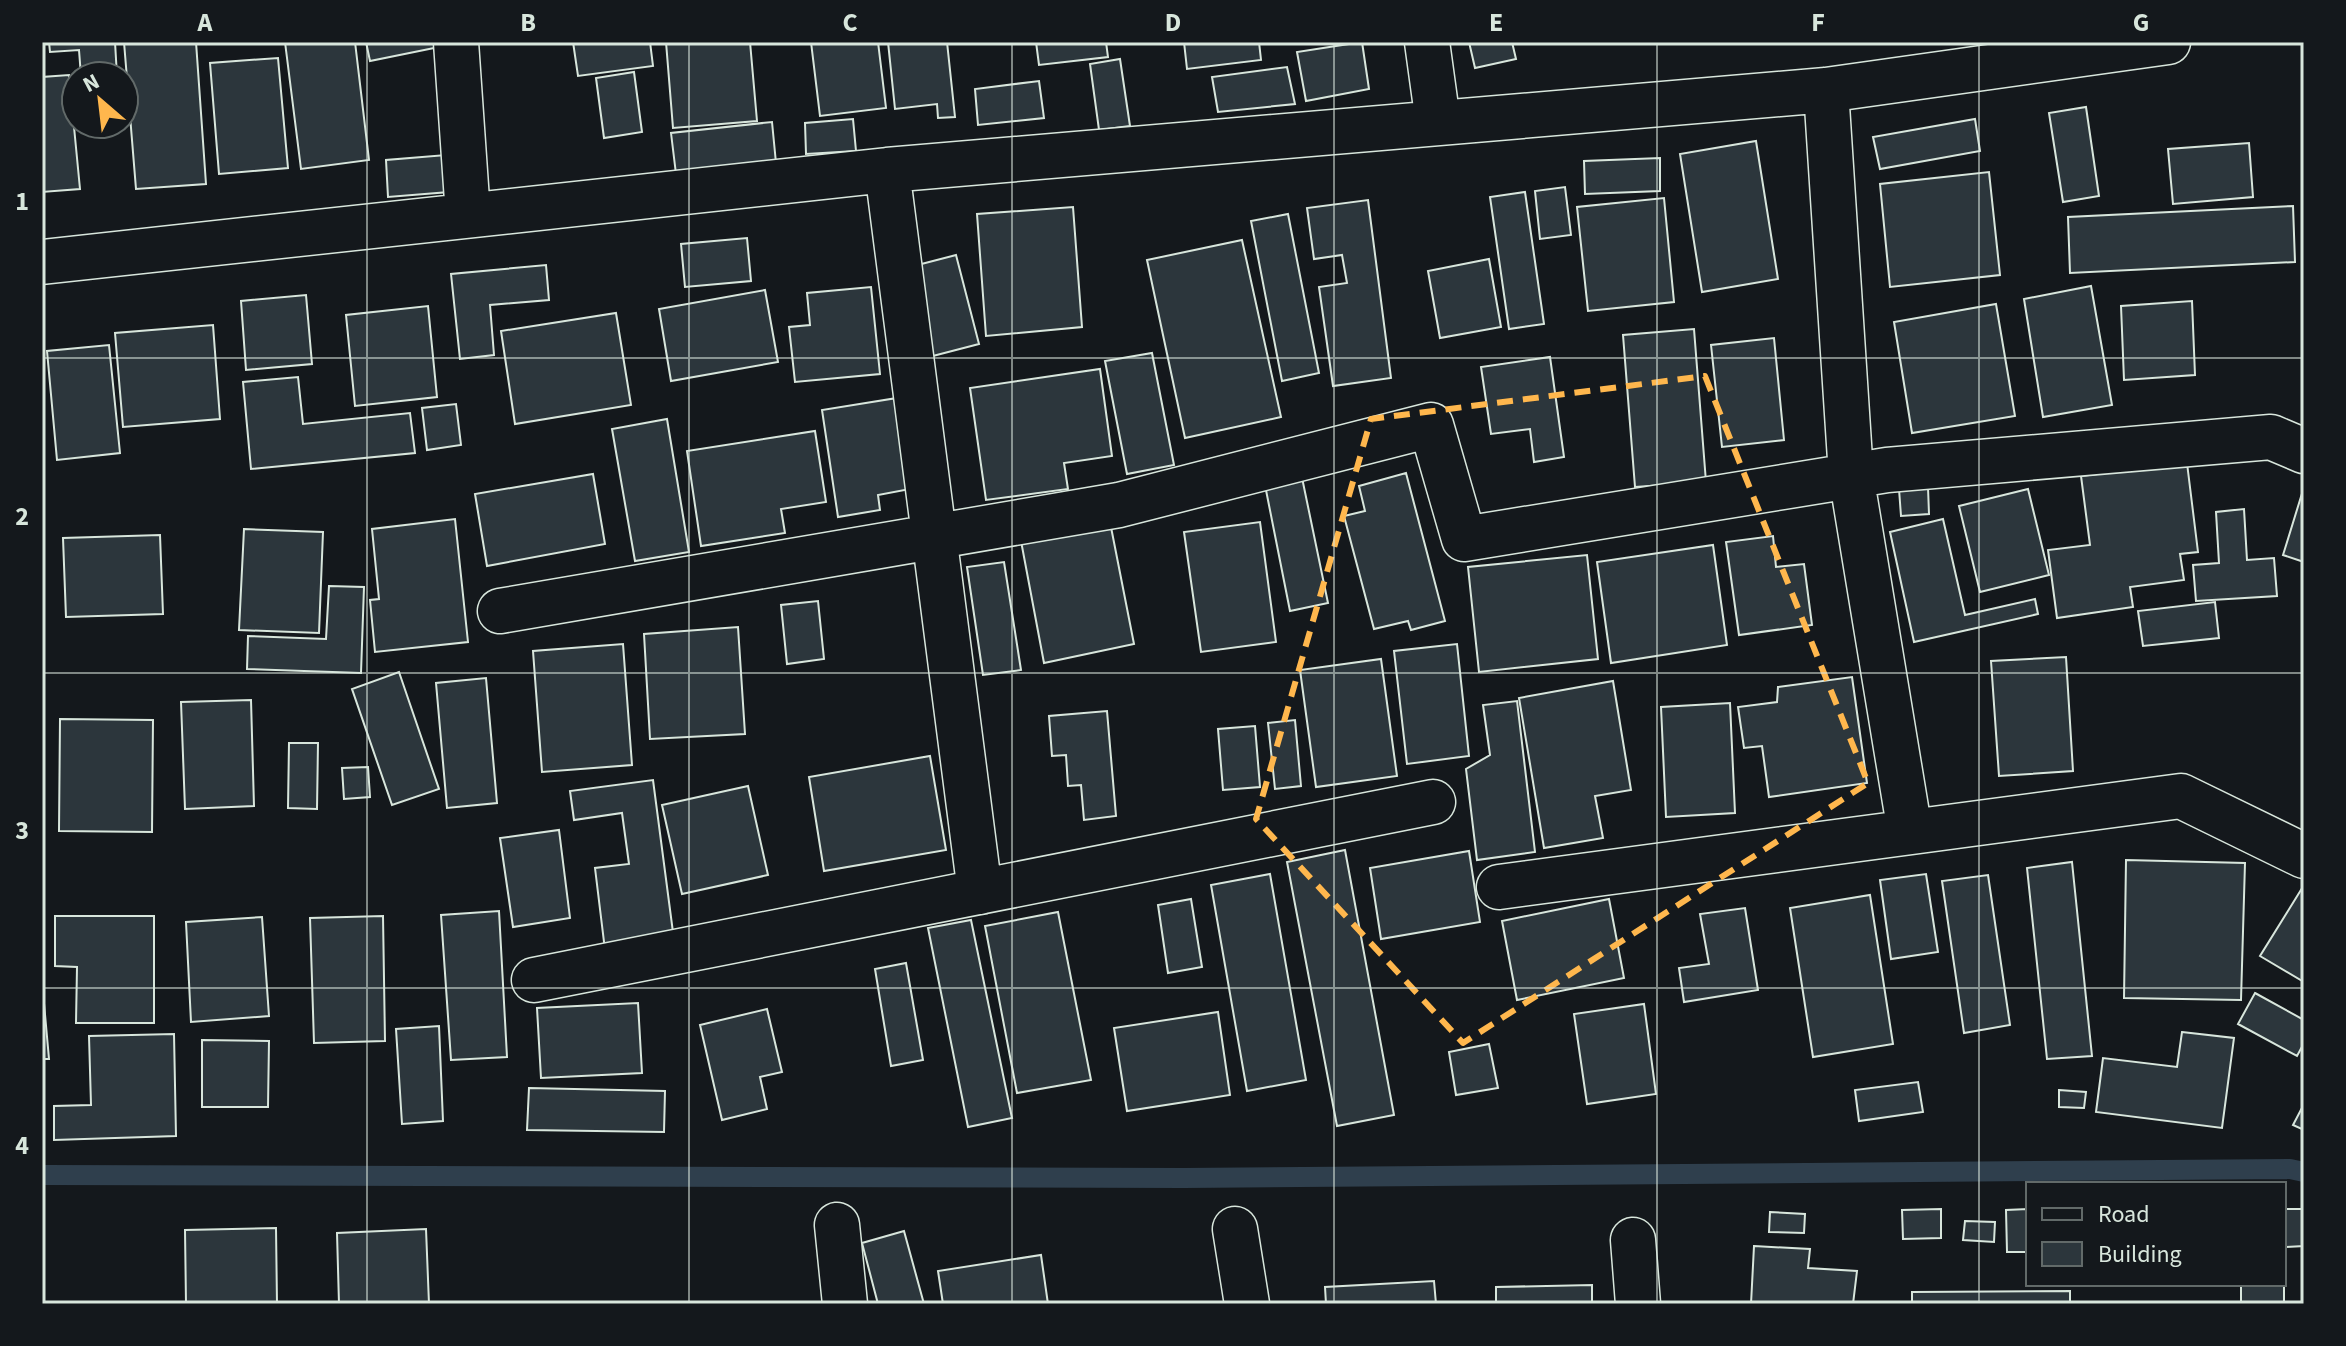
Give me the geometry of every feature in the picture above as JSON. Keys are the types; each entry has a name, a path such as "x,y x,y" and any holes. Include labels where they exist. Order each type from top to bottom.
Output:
{"street":[{"path":"456,42 468,215"},
{"path":"1427,42 1438,122"},
{"path":"42,262 887,170 1826,90 2168,42"},
{"path":"1826,90 1851,475 1910,832"},
{"path":"887,170 980,892"},
{"path":"500,611 1119,505 1431,425 1464,539 1851,475 2271,437 2304,451"},
{"path":"1499,887 2181,796 2304,856"},
{"path":"534,980 1433,802"},
{"path":"837,1225 845,1304"},
{"path":"1235,1229 1247,1304"},
{"path":"1633,1240 1638,1304"}],"highlighted area":[{"path":"1705,376 1868,783 1463,1043 1256,819 1371,419"}],"building":[{"path":"49,42 115,42 116,60 80,60 79,50 50,52"},
{"path":"124,42 196,42 206,184 136,189 132,140 140,140 140,60 125,60"},
{"path":"285,42 355,42 369,160 301,169"},
{"path":"366,42 443,42 444,46 370,61"},
{"path":"573,42 650,42 653,66 578,76"},
{"path":"666,42 750,42 757,121 673,128"},
{"path":"811,42 878,42 886,108 820,116"},
{"path":"888,42 947,42 955,117 938,118 937,104 895,109"},
{"path":"1036,42 1106,42 1108,57 1039,65"},
{"path":"1184,42 1259,42 1261,60 1187,69"},
{"path":"1362,42 1369,89 1306,101 1297,52"},
{"path":"1469,42 1512,42 1516,59 1475,68"},
{"path":"278,58 288,168 219,174 210,63"},
{"path":"1120,59 1130,126 1099,130 1090,64"},
{"path":"1287,67 1295,104 1218,112 1212,77"},
{"path":"634,72 642,132 604,138 596,78"},
{"path":"60,76 60,140 75,140 80,189 42,192 42,77"},
{"path":"1039,81 1044,118 978,125 975,89"},
{"path":"2086,107 2099,196 2063,202 2049,113"},
{"path":"853,119 856,151 806,154 805,123"},
{"path":"1975,119 1980,151 1880,169 1873,137"},
{"path":"772,122 776,163 676,174 671,133"},
{"path":"1756,141 1778,279 1702,292 1680,154"},
{"path":"2249,143 2253,197 2173,204 2168,149"},
{"path":"446,155 449,192 388,197 386,160"},
{"path":"1660,158 1660,191 1585,194 1584,161"},
{"path":"1989,172 2000,275 1890,287 1880,184"},
{"path":"1565,187 1571,235 1540,239 1535,191"},
{"path":"1525,192 1544,324 1509,329 1490,197"},
{"path":"1664,198 1674,302 1588,311 1577,207"},
{"path":"1368,200 1391,378 1333,386 1319,287 1347,283 1342,255 1314,259 1307,208"},
{"path":"2293,206 2295,262 2070,273 2068,217"},
{"path":"1073,207 1082,327 986,336 977,214"},
{"path":"1288,214 1319,373 1282,381 1251,221"},
{"path":"747,238 751,281 685,287 681,244"},
{"path":"1242,240 1281,417 1185,438 1147,260"},
{"path":"956,255 979,344 929,357 906,268"},
{"path":"1489,259 1501,327 1440,338 1428,271"},
{"path":"546,265 549,300 490,305 494,355 460,359 451,274"},
{"path":"2091,286 2112,405 2043,417 2024,299"},
{"path":"871,287 880,374 795,382 789,327 810,325 807,293"},
{"path":"765,290 778,362 671,381 659,309"},
{"path":"306,295 312,364 246,370 241,301"},
{"path":"2192,301 2195,375 2124,380 2121,306"},
{"path":"1996,304 2015,416 1912,433 1894,322"},
{"path":"428,306 437,397 355,406 346,315"},
{"path":"616,313 631,405 515,424 501,331"},
{"path":"213,325 220,419 123,427 115,333"},
{"path":"1694,329 1706,482 1635,487 1623,335"},
{"path":"1774,338 1784,440 1722,447 1711,345"},
{"path":"109,345 120,453 57,460 47,351"},
{"path":"1152,353 1174,465 1127,474 1105,361"},
{"path":"1550,357 1564,457 1534,462 1530,429 1491,434 1481,367"},
{"path":"1100,369 1112,456 1064,463 1068,489 986,500 970,388"},
{"path":"298,377 303,424 410,413 415,453 251,469 243,382"},
{"path":"897,398 910,489 878,495 880,510 838,517 822,410"},
{"path":"456,404 461,445 427,450 422,408"},
{"path":"667,419 689,552 635,561 612,429"},
{"path":"815,431 826,502 781,509 785,533 701,546 687,451"},
{"path":"2187,463 2198,552 2180,554 2184,580 2130,587 2133,607 2057,618 2048,550 2090,545 2081,476"},
{"path":"1300,468 1328,603 1290,611 1263,475"},
{"path":"1406,473 1445,621 1411,630 1408,621 1374,629 1344,516 1365,511 1359,486"},
{"path":"593,474 605,544 487,566 475,494"},
{"path":"1928,487 1929,514 1901,516 1899,489"},
{"path":"2304,487 2304,562 2283,555"},
{"path":"2028,489 2049,575 1980,592 1959,506"},
{"path":"2244,509 2247,560 2274,558 2277,596 2196,601 2193,565 2219,563 2216,512"},
{"path":"455,519 468,642 375,652 370,600 379,599 372,529"},
{"path":"1943,519 1965,615 2035,599 2038,614 1914,642 1890,532"},
{"path":"1110,522 1134,644 1044,663 1021,541"},
{"path":"1260,522 1276,642 1201,652 1184,532"},
{"path":"244,529 323,532 319,633 239,630"},
{"path":"160,535 163,614 66,617 63,538"},
{"path":"1773,536 1776,567 1804,564 1812,625 1739,635 1726,542"},
{"path":"1713,545 1727,645 1611,663 1597,562"},
{"path":"1587,555 1598,659 1479,672 1468,567"},
{"path":"1004,562 1021,670 983,675 967,567"},
{"path":"329,586 364,587 361,673 247,669 248,636 326,639"},
{"path":"818,601 824,659 787,664 781,605"},
{"path":"2215,602 2219,638 2143,646 2138,611"},
{"path":"738,627 745,734 650,739 644,634"},
{"path":"623,644 632,765 542,772 533,651"},
{"path":"1457,644 1469,756 1407,764 1394,651"},
{"path":"2066,657 2073,771 1999,776 1991,661"},
{"path":"1381,659 1397,776 1316,787 1300,670"},
{"path":"399,672 439,789 392,805 352,689"},
{"path":"1852,677 1867,783 1769,797 1762,746 1744,748 1738,707 1777,702 1778,687"},
{"path":"486,678 497,803 447,808 436,683"},
{"path":"1613,681 1631,790 1595,796 1603,838 1544,848 1519,698"},
{"path":"251,700 254,806 185,809 181,702"},
{"path":"1517,701 1535,852 1477,860 1466,769 1490,755 1483,705"},
{"path":"1730,703 1735,813 1666,817 1661,707"},
{"path":"1107,711 1116,816 1084,820 1081,785 1068,786 1066,755 1052,756 1049,716"},
{"path":"60,719 153,720 152,832 59,831"},
{"path":"1295,720 1301,786 1275,789 1268,723"},
{"path":"1255,726 1260,787 1223,790 1218,729"},
{"path":"289,743 318,743 317,809 288,808"},
{"path":"930,756 946,850 824,871 809,777"},
{"path":"368,767 370,797 344,799 342,768"},
{"path":"653,780 674,940 605,950 595,868 629,864 622,813 574,820 570,791"},
{"path":"748,786 768,875 682,894 662,805"},
{"path":"559,830 570,918 513,927 500,838"},
{"path":"1345,850 1394,1115 1337,1126 1287,862"},
{"path":"1469,851 1480,922 1381,939 1370,868"},
{"path":"2126,860 2245,863 2241,1000 2124,998"},
{"path":"2072,862 2092,1056 2047,1059 2027,868"},
{"path":"1270,874 1306,1080 1247,1091 1211,885"},
{"path":"1926,874 1938,952 1891,959 1880,880"},
{"path":"1988,875 2010,1025 1964,1033 1942,881"},
{"path":"2304,885 2304,982 2260,956"},
{"path":"1870,895 1893,1044 1813,1057 1790,908"},
{"path":"1191,899 1202,967 1168,973 1158,905"},
{"path":"1609,899 1624,978 1517,1000 1502,921"},
{"path":"1745,908 1758,990 1684,1002 1679,968 1709,964 1700,914"},
{"path":"499,911 507,1057 451,1060 441,915"},
{"path":"1058,912 1091,1080 1017,1093 985,926"},
{"path":"55,916 154,916 154,1023 76,1023 77,967 55,966"},
{"path":"383,916 385,1041 314,1043 310,918"},
{"path":"262,917 269,1016 191,1022 186,922"},
{"path":"971,920 1012,1118 968,1127 928,928"},
{"path":"906,963 923,1060 891,1066 875,969"},
{"path":"42,981 49,1059 42,1059"},
{"path":"2255,993 2304,1020 2304,1043 2297,1056 2238,1024"},
{"path":"638,1003 642,1073 541,1078 537,1008"},
{"path":"1644,1004 1656,1094 1587,1104 1574,1014"},
{"path":"767,1009 782,1072 760,1077 767,1109 722,1120 700,1025"},
{"path":"1218,1012 1230,1095 1127,1111 1114,1028"},
{"path":"439,1026 443,1121 402,1124 396,1029"},
{"path":"2182,1032 2234,1038 2222,1128 2096,1112 2103,1058 2177,1067"},
{"path":"174,1034 176,1136 54,1140 54,1106 91,1105 89,1036"},
{"path":"202,1040 269,1041 268,1107 202,1107"},
{"path":"1489,1044 1498,1088 1456,1095 1449,1052"},
{"path":"1918,1082 1923,1112 1859,1121 1855,1090"},
{"path":"529,1088 665,1091 664,1132 527,1130"},
{"path":"2059,1090 2086,1092 2084,1108 2059,1107"},
{"path":"2304,1104 2304,1130 2293,1125"},
{"path":"1941,1209 1941,1238 1903,1239 1902,1210"},
{"path":"2026,1209 2026,1252 2007,1252 2006,1210"},
{"path":"2286,1209 2304,1209 2304,1246 2286,1247"},
{"path":"1770,1212 1805,1214 1804,1233 1769,1232"},
{"path":"1965,1221 1995,1222 1994,1242 1963,1240"},
{"path":"276,1228 277,1304 186,1304 185,1230"},
{"path":"426,1229 429,1304 339,1304 337,1233"},
{"path":"904,1231 924,1304 878,1304 862,1243"},
{"path":"1754,1246 1810,1249 1808,1268 1857,1271 1853,1304 1751,1304"},
{"path":"1041,1255 1048,1304 943,1304 938,1271"},
{"path":"1434,1281 1436,1304 1326,1304 1325,1287"},
{"path":"1592,1285 1592,1304 1496,1304 1496,1287"},
{"path":"2241,1286 2284,1286 2284,1304 2241,1304"},
{"path":"2070,1291 2070,1304 1912,1304 1912,1292"}],"waterway":[{"path":"42,1175 1184,1178 2290,1169 2304,1172"}]}
